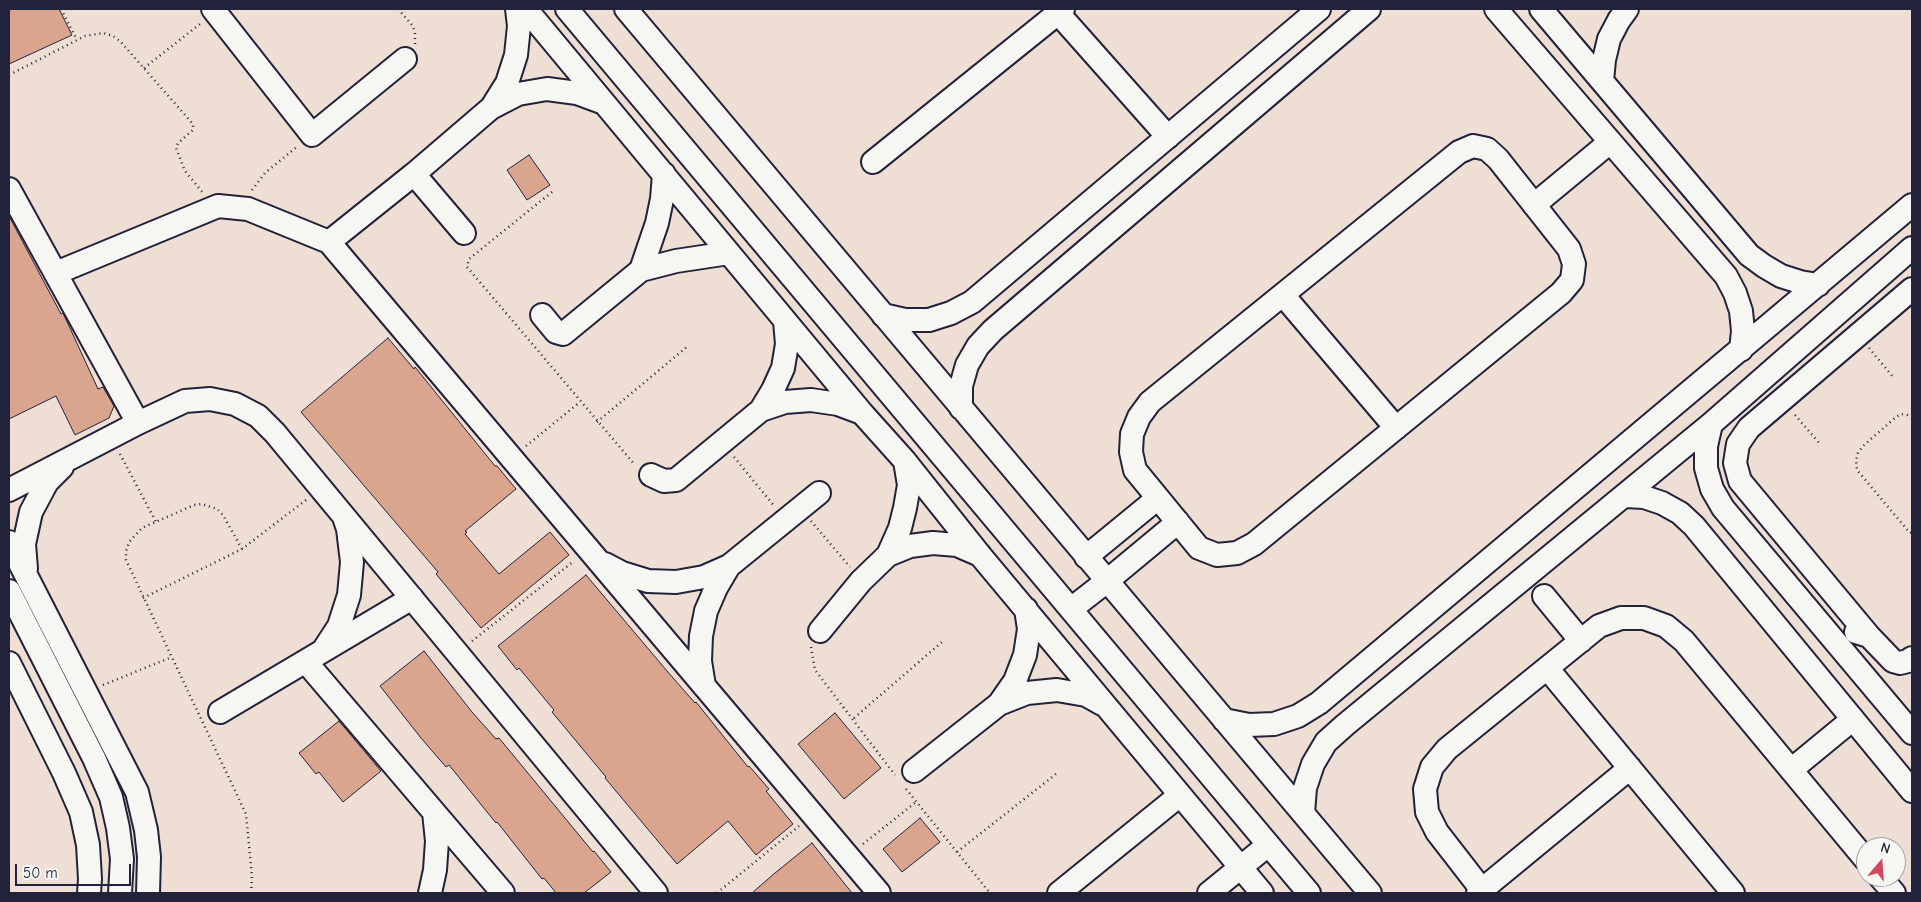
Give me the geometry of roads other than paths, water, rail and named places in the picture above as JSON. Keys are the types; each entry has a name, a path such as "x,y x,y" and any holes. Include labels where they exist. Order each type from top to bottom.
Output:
{"street":[{"path":"491,108 507,83 516,55 519,26 517,9"},
{"path":"526,9 1262,893"},
{"path":"567,9 1308,893"},
{"path":"626,9 1370,893"},
{"path":"883,315 905,320 929,320 951,314 972,302 1319,9"},
{"path":"961,408 961,386 967,365 978,346 993,330 1369,9"},
{"path":"1496,9 1726,276 1735,293 1741,311 1742,350"},
{"path":"1541,9 1749,255 1781,276 1818,285"},
{"path":"1602,81 1609,39 1627,9"},
{"path":"214,11 312,135 405,59"},
{"path":"872,162 1061,11 1168,137"},
{"path":"329,242 414,174 491,108 518,94 547,89 577,92 605,104"},
{"path":"1534,205 1610,142"},
{"path":"1473,146 1487,149 1498,159 1534,205 1569,248 1574,264 1572,280 1561,293 1254,544 1237,554 1217,555 1199,548 1135,470 1131,452 1132,434 1139,417 1150,402 1459,152 1473,146"},
{"path":"414,174 464,233"},
{"path":"641,270 657,223 662,199 664,174"},
{"path":"9,189 138,423"},
{"path":"1224,720 1249,725 1274,724 1298,716 1320,703 1742,350 1912,205"},
{"path":"56,273 218,206 248,209 329,242 880,893"},
{"path":"1302,813 1305,788 1313,764 1326,742 1710,424 1912,248"},
{"path":"542,315 556,332 563,334 641,270 676,260 729,253"},
{"path":"1852,302 1910,293"},
{"path":"1910,293 1749,428 1738,444 1735,463 1740,481 1869,636 1893,661 1900,663 1912,658"},
{"path":"1283,295 1396,428"},
{"path":"651,475 664,481 676,480 761,410 783,368 787,344 785,321"},
{"path":"9,490 138,423 185,401 210,399 235,404 258,416 343,514 656,893"},
{"path":"761,410 784,402 811,400 838,404 862,413"},
{"path":"1710,424 1706,446 1706,468 1712,489 1723,508 1912,733"},
{"path":"27,577 24,544 31,512 47,482 70,458"},
{"path":"888,555 900,528 909,485 904,461"},
{"path":"593,554 622,573 648,581 676,582 704,578 730,566 819,493"},
{"path":"1624,496 1644,497 1662,503 1680,512 1694,526 1912,791"},
{"path":"1086,557 1158,498"},
{"path":"314,658 339,626 350,595 352,562 348,529 343,514"},
{"path":"1071,609 1107,582 1178,522"},
{"path":"9,542 137,792 146,830 149,858 148,893"},
{"path":"820,631 861,581 888,555 910,546 933,543 957,545 980,555"},
{"path":"704,686 700,661 706,611 716,588 730,566"},
{"path":"9,591 94,758 111,797 118,828 124,893"},
{"path":"1544,596 1581,641"},
{"path":"220,712 314,658 412,598"},
{"path":"907,781 1000,704 1015,681 1025,656 1029,629 1026,609"},
{"path":"1630,768 1480,892 1437,832 1427,812 1425,788 1432,767 1447,749 1599,626 1621,618 1644,618 1666,626 1684,641 1856,848"},
{"path":"1822,627 1858,632 1869,636"},
{"path":"314,658 434,812 503,893"},
{"path":"9,664 64,773 81,812 88,845 89,893"},
{"path":"1547,668 1733,893"},
{"path":"1000,704 1027,693 1057,690 1086,695 1105,705"},
{"path":"1791,770 1853,719"},
{"path":"64,773 94,758"},
{"path":"1059,893 1180,795"},
{"path":"430,893 435,870 437,841 434,812"},
{"path":"1210,893 1268,845"}]}
